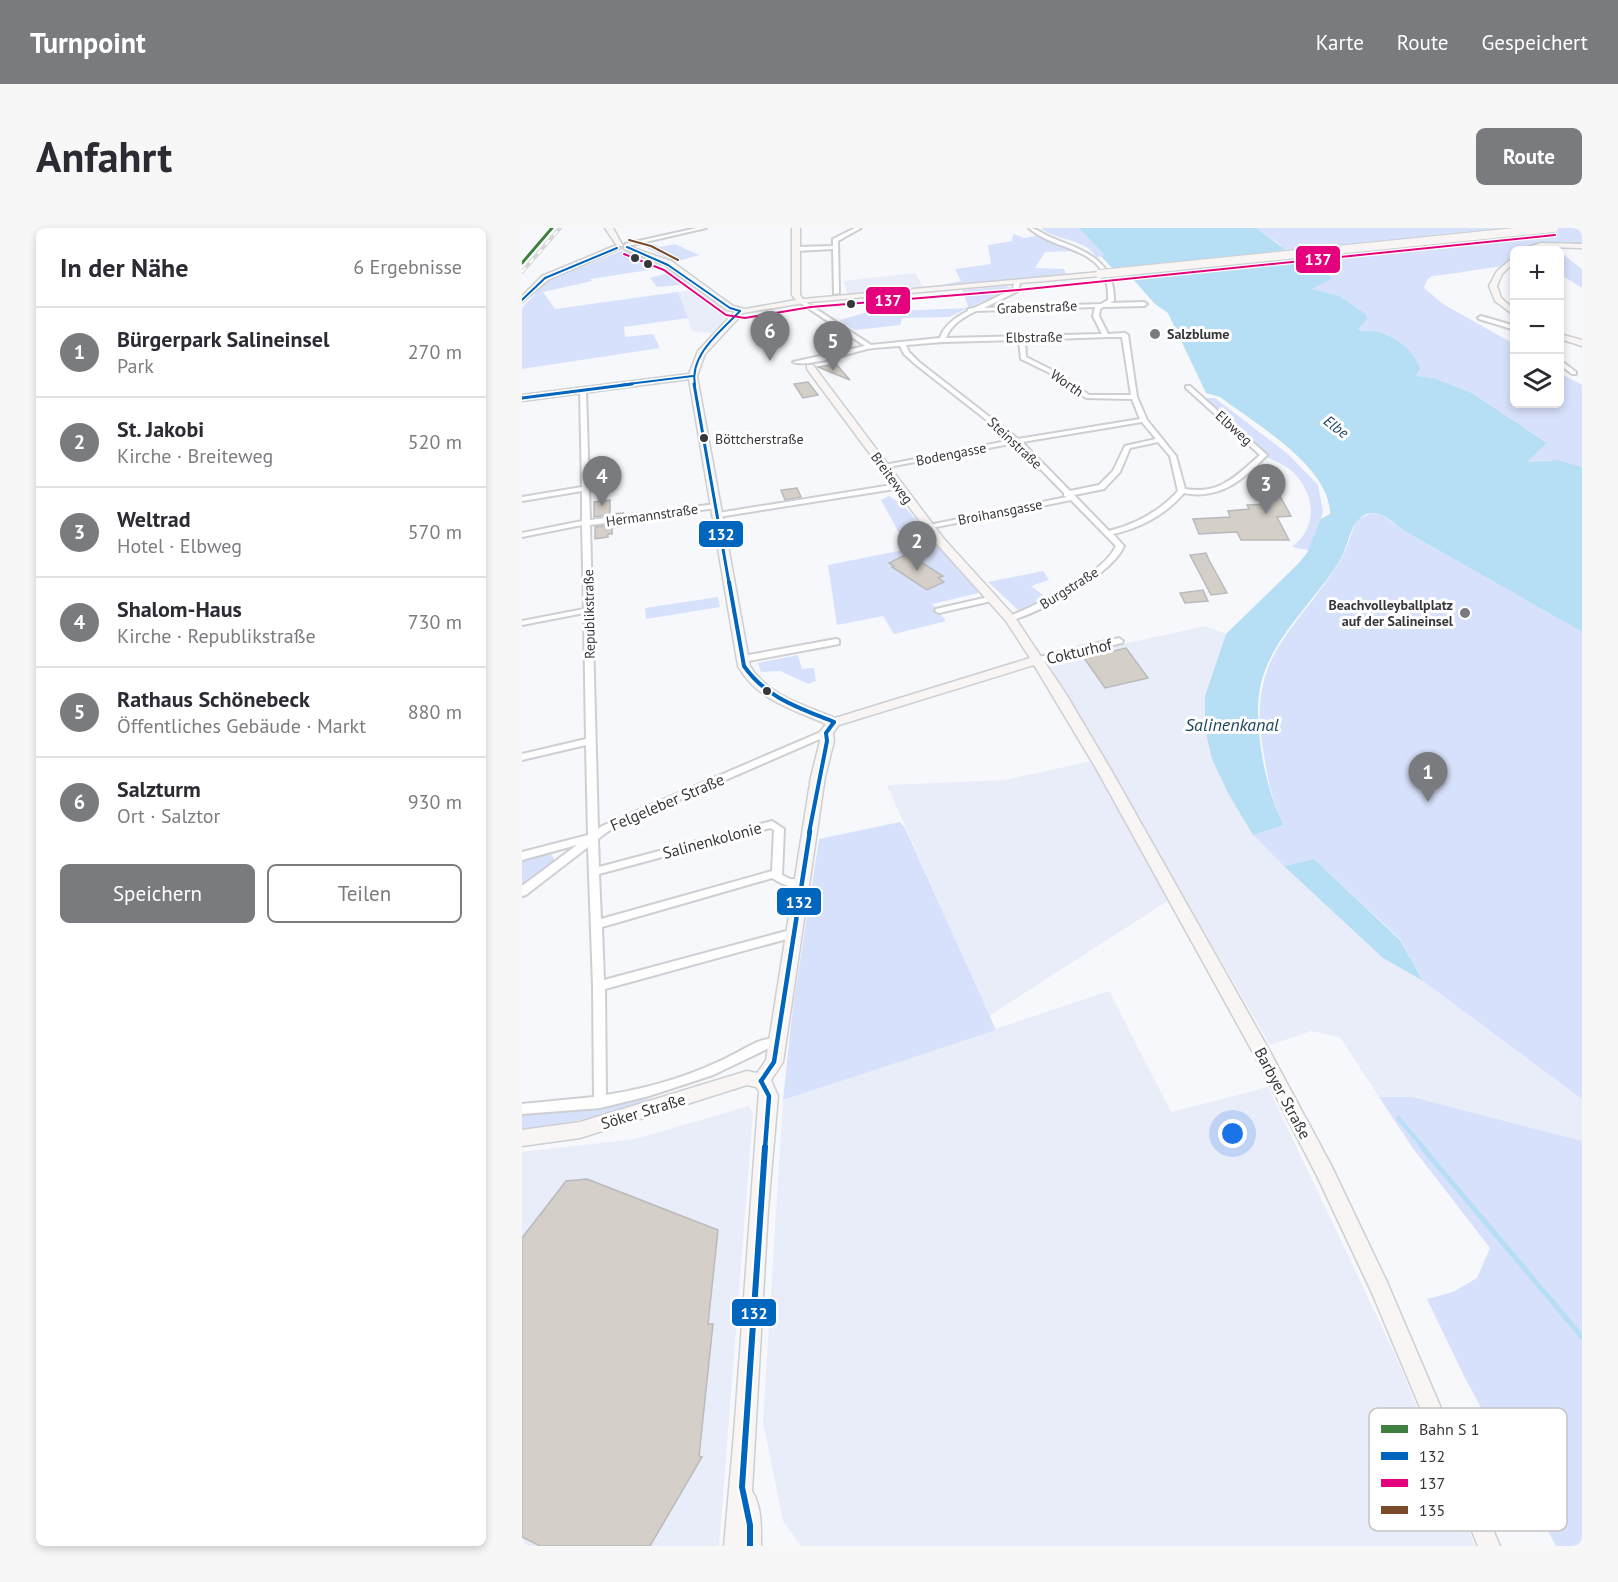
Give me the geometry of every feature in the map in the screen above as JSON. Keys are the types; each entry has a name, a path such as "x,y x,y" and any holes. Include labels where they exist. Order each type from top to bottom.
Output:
{"street":[{"path":"609,228 623,246 668,263 730,308 740,311 801,301 1017,283 1554,228"},
{"path":"522,300 544,278 623,246 704,228"},
{"path":"796,228 796,295 801,301 870,347"},
{"path":"836,293 836,238 859,228"},
{"path":"1031,228 1048,240 1081,249 1092,257 1106,275 1111,301 1097,308 1096,316 1105,334"},
{"path":"1537,246 1582,246"},
{"path":"796,249 835,247"},
{"path":"1510,262 1495,275 1493,287 1498,301 1510,311"},
{"path":"943,340 953,322 970,310 1016,290 1017,283"},
{"name":"Grabenstraße","path":"970,310 1144,304"},
{"path":"735,1546 742,1487 755,1262 769,1096 767,1088 761,1082 774,1062 818,777 830,727 762,689 749,677 743,659 693,376 701,353 740,311"},
{"path":"1481,318 1510,327"},
{"name":"Elbstraße","path":"796,362 813,364 870,347 943,340 1105,334 1125,336 1134,397"},
{"name":"Worth","path":"1022,338 1023,358 1058,375 1088,397 1134,397"},
{"path":"1564,339 1582,343"},
{"name":"Steinstraße","path":"903,345 906,353 917,363 1017,441 1121,548"},
{"name":"Breiteweg","path":"813,364 929,527 1010,619"},
{"path":"1564,365 1574,373"},
{"path":"522,398 693,376"},
{"name":"Elbweg","path":"1182,491 1197,493 1224,489 1264,455 1188,387"},
{"name":"Republikstraße","path":"583,390 592,837"},
{"path":"1108,533 1133,527 1165,507 1182,491 1173,456 1144,420 1134,397"},
{"name":"Bodengasse","path":"885,467 1017,441 1144,420"},
{"name":"Broihansgasse","path":"929,527 1101,487 1116,472 1127,447 1160,440"},
{"name":"Hermannstraße","path":"522,534 587,523 717,511 898,486"},
{"path":"522,499 586,488"},
{"name":"Burgstraße","path":"1010,619 1060,595 1115,558 1121,548"},
{"path":"939,611 993,598"},
{"path":"522,623 589,610"},
{"name":"Barbyer Straße","path":"1010,619 1038,660 1165,876 1319,1161 1380,1289 1430,1408"},
{"name":"Cokturhof","path":"1038,660 1119,641"},
{"path":"743,659 836,642"},
{"name":"Felgeleber Straße","path":"522,892 592,837 616,823 830,727 1038,660"},
{"path":"522,757 591,741"},
{"name":"Salinenkolonie","path":"596,871 772,824 779,829 777,877"},
{"path":"522,856 592,837 596,871 600,1103"},
{"path":"597,924 773,874 788,883 803,883"},
{"path":"599,986 794,933"},
{"path":"522,1109 600,1103 691,1080 732,1063 767,1044 777,1043"},
{"name":"Söker Straße","path":"522,1138 580,1130 747,1078 761,1082"},
{"path":"742,1487 750,1525 750,1546"},
{"name":"Barbyer Straße","path":"1482,1531 1488,1546"}],"shaded area":[{"path":"1041,228 1079,228 1108,256 1096,257 1085,246"},
{"path":"1256,228 1582,228 1582,244 1548,242 1552,246 1510,246 1510,266 1432,276 1427,280 1424,288 1443,304 1510,342 1510,408 1564,408 1564,375 1582,385 1582,467 1550,460 1527,462 1547,443 1472,393 1434,378 1415,376 1419,372 1403,345 1388,335 1358,329 1368,319 1366,314 1340,296 1310,289 1332,279 1320,267 1305,261 1271,259 1281,245"},
{"path":"1013,234 1024,238 1036,236 1077,251 1045,252 1035,268 1064,269 1067,276 937,286 961,281 955,269 991,264 988,245 1012,241"},
{"path":"654,244 660,247 675,244 699,255 675,262 645,247"},
{"path":"621,251 638,253 663,265 649,270 590,279 592,281 543,292 555,309 699,289 678,292 688,318 624,327 625,337 653,334 660,348 522,369 522,308 545,283"},
{"path":"1564,255 1582,269 1582,288 1564,277"},
{"path":"675,271 688,281 679,285 657,287 650,278"},
{"path":"915,273 923,287 847,294 844,281"},
{"path":"1006,286 1011,288 969,308 962,290"},
{"path":"702,289 726,307 726,317 712,333 692,331 678,292"},
{"path":"968,308 949,317 902,318 900,325 855,330 840,320 868,312"},
{"path":"1201,398 1215,398 1288,454 1318,485 1323,512 1313,551 1292,547 1307,528 1311,507 1304,486 1297,476 1285,466 1255,449"},
{"path":"889,496 904,506 979,593 932,604 946,621 894,634 883,616 837,625 828,565 908,549 881,500"},
{"path":"1372,513 1382,515 1403,530 1582,632 1582,1099 1423,981 1400,939 1314,859 1284,866 1253,835 1284,825 1273,800 1260,721 1261,693 1267,670 1290,629 1340,561 1358,519"},
{"path":"1043,571 1049,580 1031,586 1047,598 1019,611 988,582"},
{"path":"718,597 720,607 646,619 645,608"},
{"path":"1205,626 1226,634 1205,696 1253,835 1383,958 1423,981 1582,1099 1582,1141 1413,1097 1379,1097 1340,1037 1311,1031 1270,1045 1047,661"},
{"path":"798,655 802,669 814,668 816,681 808,684 780,671 761,672 758,663"},
{"path":"1092,761 1169,900 989,1016 887,785 1005,780"},
{"path":"900,822 905,828 996,1030 783,1100 793,1006 819,839"},
{"path":"545,853 552,855 555,861 549,869 522,887 522,860"},
{"path":"1109,991 1171,1112 1268,1087 1393,1350 1417,1408 1369,1408 1369,1531 1469,1531 1475,1546 801,1546 783,1521 763,1422 783,1100"},
{"path":"1379,1097 1413,1097 1582,1141 1582,1546 1556,1546 1548,1531 1567,1531 1567,1408 1481,1408 1427,1299 1453,1292 1477,1278 1490,1248 1412,1147"},
{"path":"650,1098 621,1113 522,1130 522,1114 591,1109"},
{"path":"749,1106 753,1113 719,1546 522,1546 522,1152 635,1139"}],"water":[{"path":"1079,228 1256,228 1285,249 1266,254 1311,263 1326,272 1332,279 1311,289 1340,296 1366,314 1368,319 1358,329 1384,334 1403,345 1414,356 1420,369 1416,376 1434,378 1472,393 1547,443 1527,462 1557,460 1582,467 1582,632 1403,530 1382,515 1372,513 1361,517 1353,527 1340,560 1275,650 1261,683 1258,716 1262,756 1271,794 1284,825 1253,835 1228,793 1212,759 1205,728 1205,696 1226,634 1307,553 1321,519 1330,514 1327,497 1318,479 1288,447 1220,397 1206,393 1168,313 1155,304 1124,269 1114,270 1101,256 1105,255"},
{"path":"1314,859 1400,940 1423,981 1383,958 1284,866"}],"building":[{"path":"836,364 850,380 818,367"},
{"path":"808,382 818,395 803,398 794,384"},
{"path":"797,488 801,497 785,500 781,490"},
{"path":"1280,496 1291,516 1277,517 1289,540 1241,540 1237,532 1199,534 1193,519 1230,517 1228,511 1249,509 1247,505 1269,504 1265,497"},
{"path":"610,500 610,514 624,513 594,517 594,502"},
{"path":"624,523 625,526 612,528 612,534 608,534 608,537 595,539 595,527"},
{"path":"1206,553 1227,593 1211,595 1190,555"},
{"path":"905,555 913,557 943,576 938,578 944,582 927,590 889,563"},
{"path":"1203,590 1208,601 1185,603 1180,593"},
{"path":"1126,648 1148,678 1105,688 1084,658"},
{"path":"587,1179 718,1230 708,1324 713,1324 699,1456 702,1457 650,1546 540,1546 522,1537 522,1238 566,1181"}],"waterway":[{"path":"1398,1118 1424,1148"},
{"path":"1422,1147 1582,1337"}],"railway":[{"path":"522,272 560,228"}],"transit line":[{"path":"522,263 552,228"},
{"name":"137","path":"624,254 664,270 726,315 745,318 811,307 1018,290 1555,235"},
{"name":"135","path":"629,240 651,246 678,260"},
{"name":"132","path":"627,247 668,265 730,308 740,311"},
{"name":"132","path":"522,300 545,278 617,248"},
{"name":"132","path":"740,311 701,353 693,376 744,666 761,687 772,695 834,722"},
{"name":"132","path":"522,398 693,376"},
{"name":"132","path":"761,1081 774,1062 818,777 827,741 826,733 834,722"},
{"name":"132","path":"750,1546 750,1525 742,1487 769,1096 761,1081"}],"place":[{"name":"Salzblume","path":"1155,334"},
{"name":"Salzturm","path":"770,361"},
{"name":"Rathaus Schönebeck","path":"833,371"},
{"name":"Böttcherstraße","path":"704,438"},
{"name":"Shalom-Haus","path":"602,506"},
{"name":"Weltrad","path":"1266,514"},
{"name":"St. Jakobi","path":"917,571"},
{"name":"Beachvolleyballplatz auf der Salineinsel","path":"1465,613"},
{"name":"Bürgerpark Salineinsel","path":"1428,802"}],"water label":[{"name":"Elbe","path":"1336,427"},
{"name":"Salinenkanal","path":"1232,725"}]}
